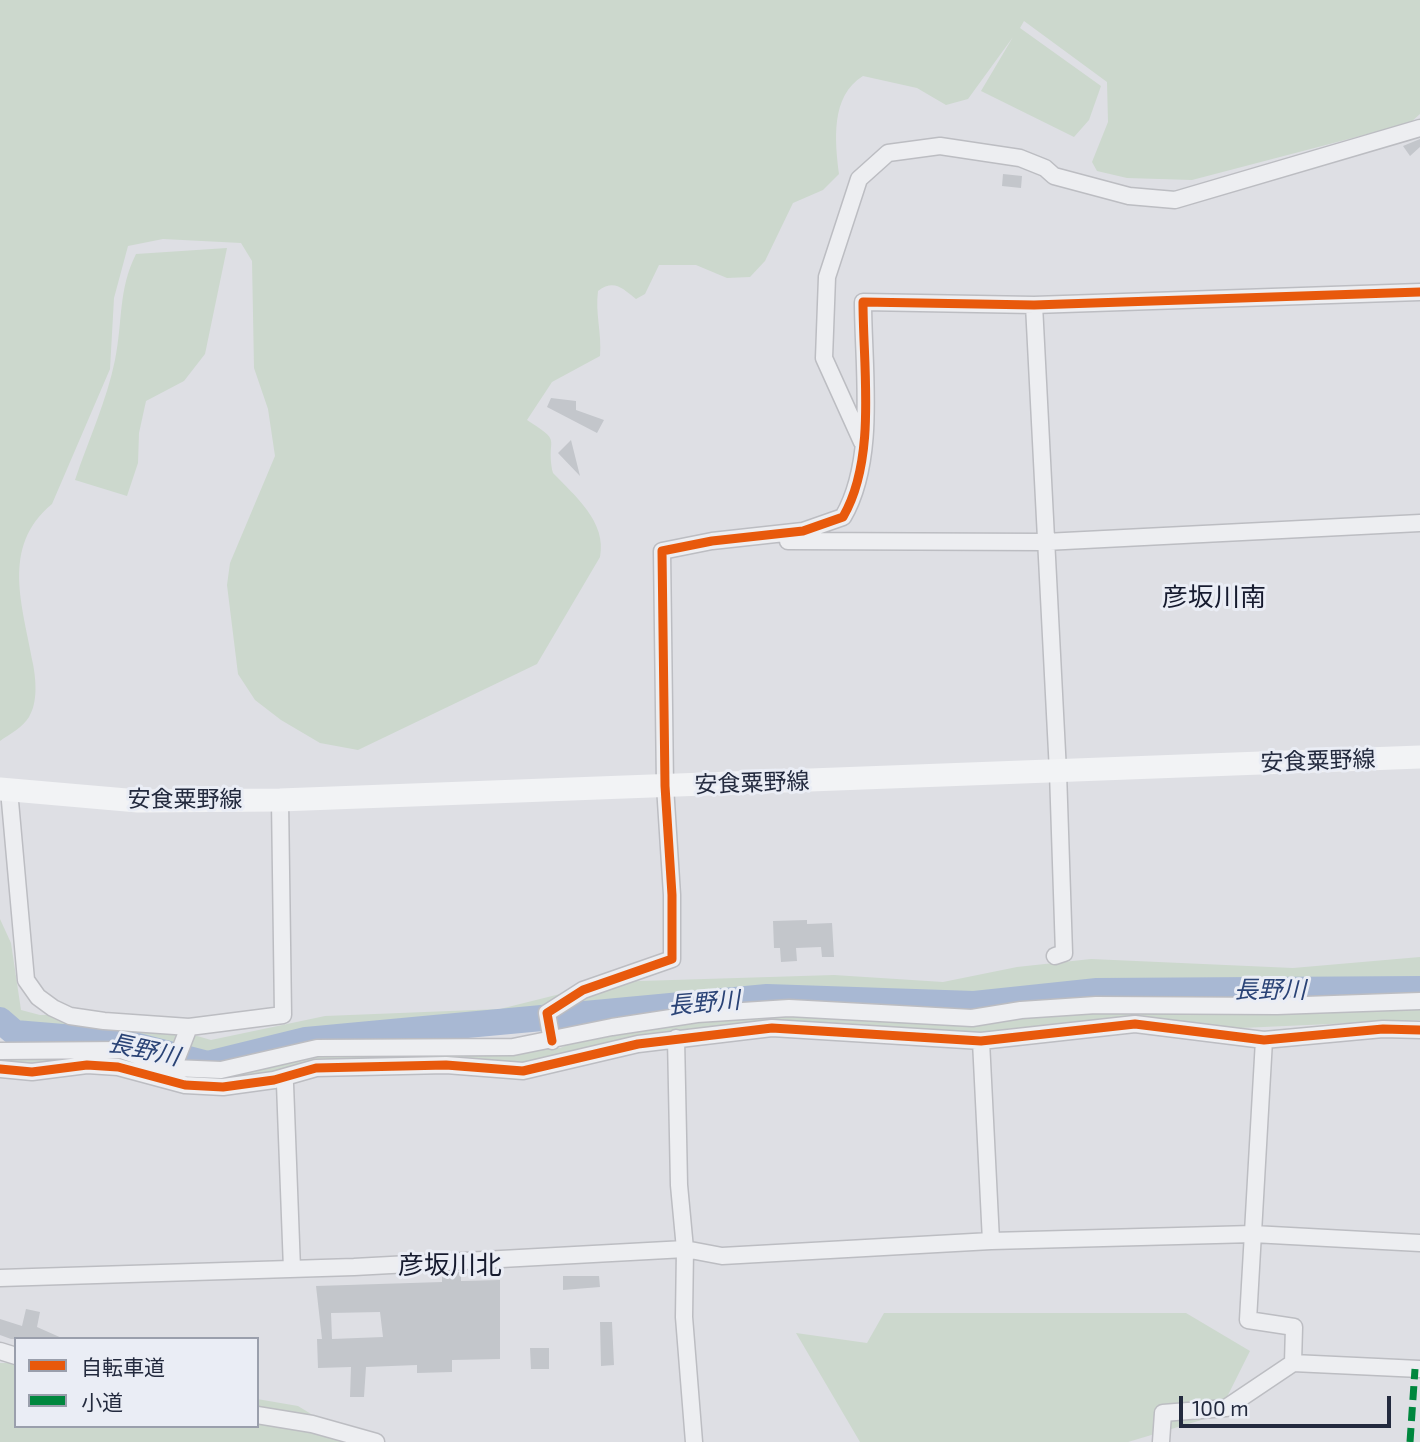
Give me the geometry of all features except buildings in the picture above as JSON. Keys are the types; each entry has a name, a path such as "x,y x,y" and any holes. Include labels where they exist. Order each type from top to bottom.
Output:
{"main road":[{"name":"安食粟野線","path":"4,789 138,800 280,800 1420,757"}],"street":[{"path":"864,447 824,358 827,277 859,179 888,153 940,146 1020,158 1045,168 1054,176 1129,196 1175,200 1420,128"},
{"path":"551,1039 547,1013 583,990 672,959 672,895 665,786 662,551 712,541 803,531 843,517 855,493 864,447 863,303 1034,305 1420,292"},
{"path":"1034,305 1059,772 1064,953 1055,956"},
{"path":"712,541 1045,542 1420,523"},
{"path":"4,789 26,980 38,997 70,1016 190,1027 284,1014 280,800"},
{"path":"0,1051 121,1049 174,1065 222,1070 317,1048 513,1047 612,1027 697,1014 789,1007 972,1018 1021,1010 1097,1005 1277,1006 1420,1001"},
{"path":"0,1069 32,1072 87,1065 118,1067 185,1085 223,1087 274,1080 317,1068 446,1065 523,1071 676,1038 772,1028 981,1041 1135,1024 1264,1040 1383,1029 1420,1030"},
{"path":"174,1065 190,1027"},
{"path":"676,1038 679,1185 685,1249 684,1317 694,1442"},
{"path":"1264,1040 1248,1320 1294,1327 1293,1363"},
{"path":"981,1041 991,1241"},
{"path":"285,1084 292,1269"},
{"path":"0,1278 292,1269 685,1249 722,1256 991,1241 1252,1234 1420,1242"},
{"path":"1161,1442 1163,1413 1226,1408 1293,1363 1420,1369"},
{"path":"259,1415 312,1424 376,1442"}],"shaded area":[{"path":"0,0 1420,0 1420,114 1410,123 1192,180 1127,178 1097,171 1092,162 1108,122 1107,82 1024,21 1020,28 1101,86 1089,120 1074,137 981,91 1013,37 968,99 946,105 917,88 863,76 852,85 840,107 836,134 839,174 823,190 793,203 765,261 750,277 727,278 696,265 659,265 645,294 636,299 622,288 613,285 598,291 600,356 552,382 527,420 550,438 553,473 587,510 599,532 601,544 600,557 537,664 358,750 320,743 281,720 255,700 238,674 227,585 230,563 275,456 268,409 254,368 252,261 241,243 163,239 128,246 114,298 110,369 52,504 36,521 20,558 21,599 34,670 35,698 26,721 0,741"},
{"path":"227,248 205,354 184,381 146,401 139,433 138,463 127,496 75,480 112,375 126,280 136,254"},
{"path":"0,919 11,943 21,1010 40,1015 121,1014 211,1040 325,1016 500,1009 608,982 834,975 943,982 1017,967 1091,959 1293,968 1420,957 1420,986 1090,985 976,998 811,993 729,996 625,1003 509,1028 310,1036 255,1049 201,1052 68,1031 0,1037"},
{"path":"1420,1009 1420,1020 1241,1028 1152,1022 1071,1029 919,1034 782,1021 646,1034 591,1052 528,1063 364,1059 313,1061 228,1082 0,1064 0,1055 114,1053 180,1073 318,1052 512,1051 560,1048 591,1035 787,1013 975,1023 1066,1013"},
{"path":"884,1313 1186,1313 1250,1351 1218,1415 1128,1442 860,1442 796,1333 867,1343"},
{"path":"0,1363 14,1363 14,1428 259,1428 259,1399 298,1406 357,1442 0,1442"}],"waterway":[{"name":"長野川","path":"0,1020 15,1033 123,1042 208,1064 306,1040 767,997 974,1004 1097,991 1420,989"}],"marked path":[{"path":"1410,1442 1415,1369"}],"cycle path":[{"path":"552,1041 547,1013 583,990 672,959 672,895 665,786 662,551 712,541 803,531 843,517 854,494 864,441 866,384 863,302 1034,305 1420,292"},
{"path":"0,1069 32,1072 87,1065 118,1067 185,1085 223,1087 274,1080 316,1068 446,1065 523,1071 638,1044 772,1028 981,1041 1135,1024 1264,1040 1383,1029 1420,1030"}],"district":[{"name":"彦坂川南","path":"1214,597"},
{"name":"彦坂川北","path":"450,1265"}]}
